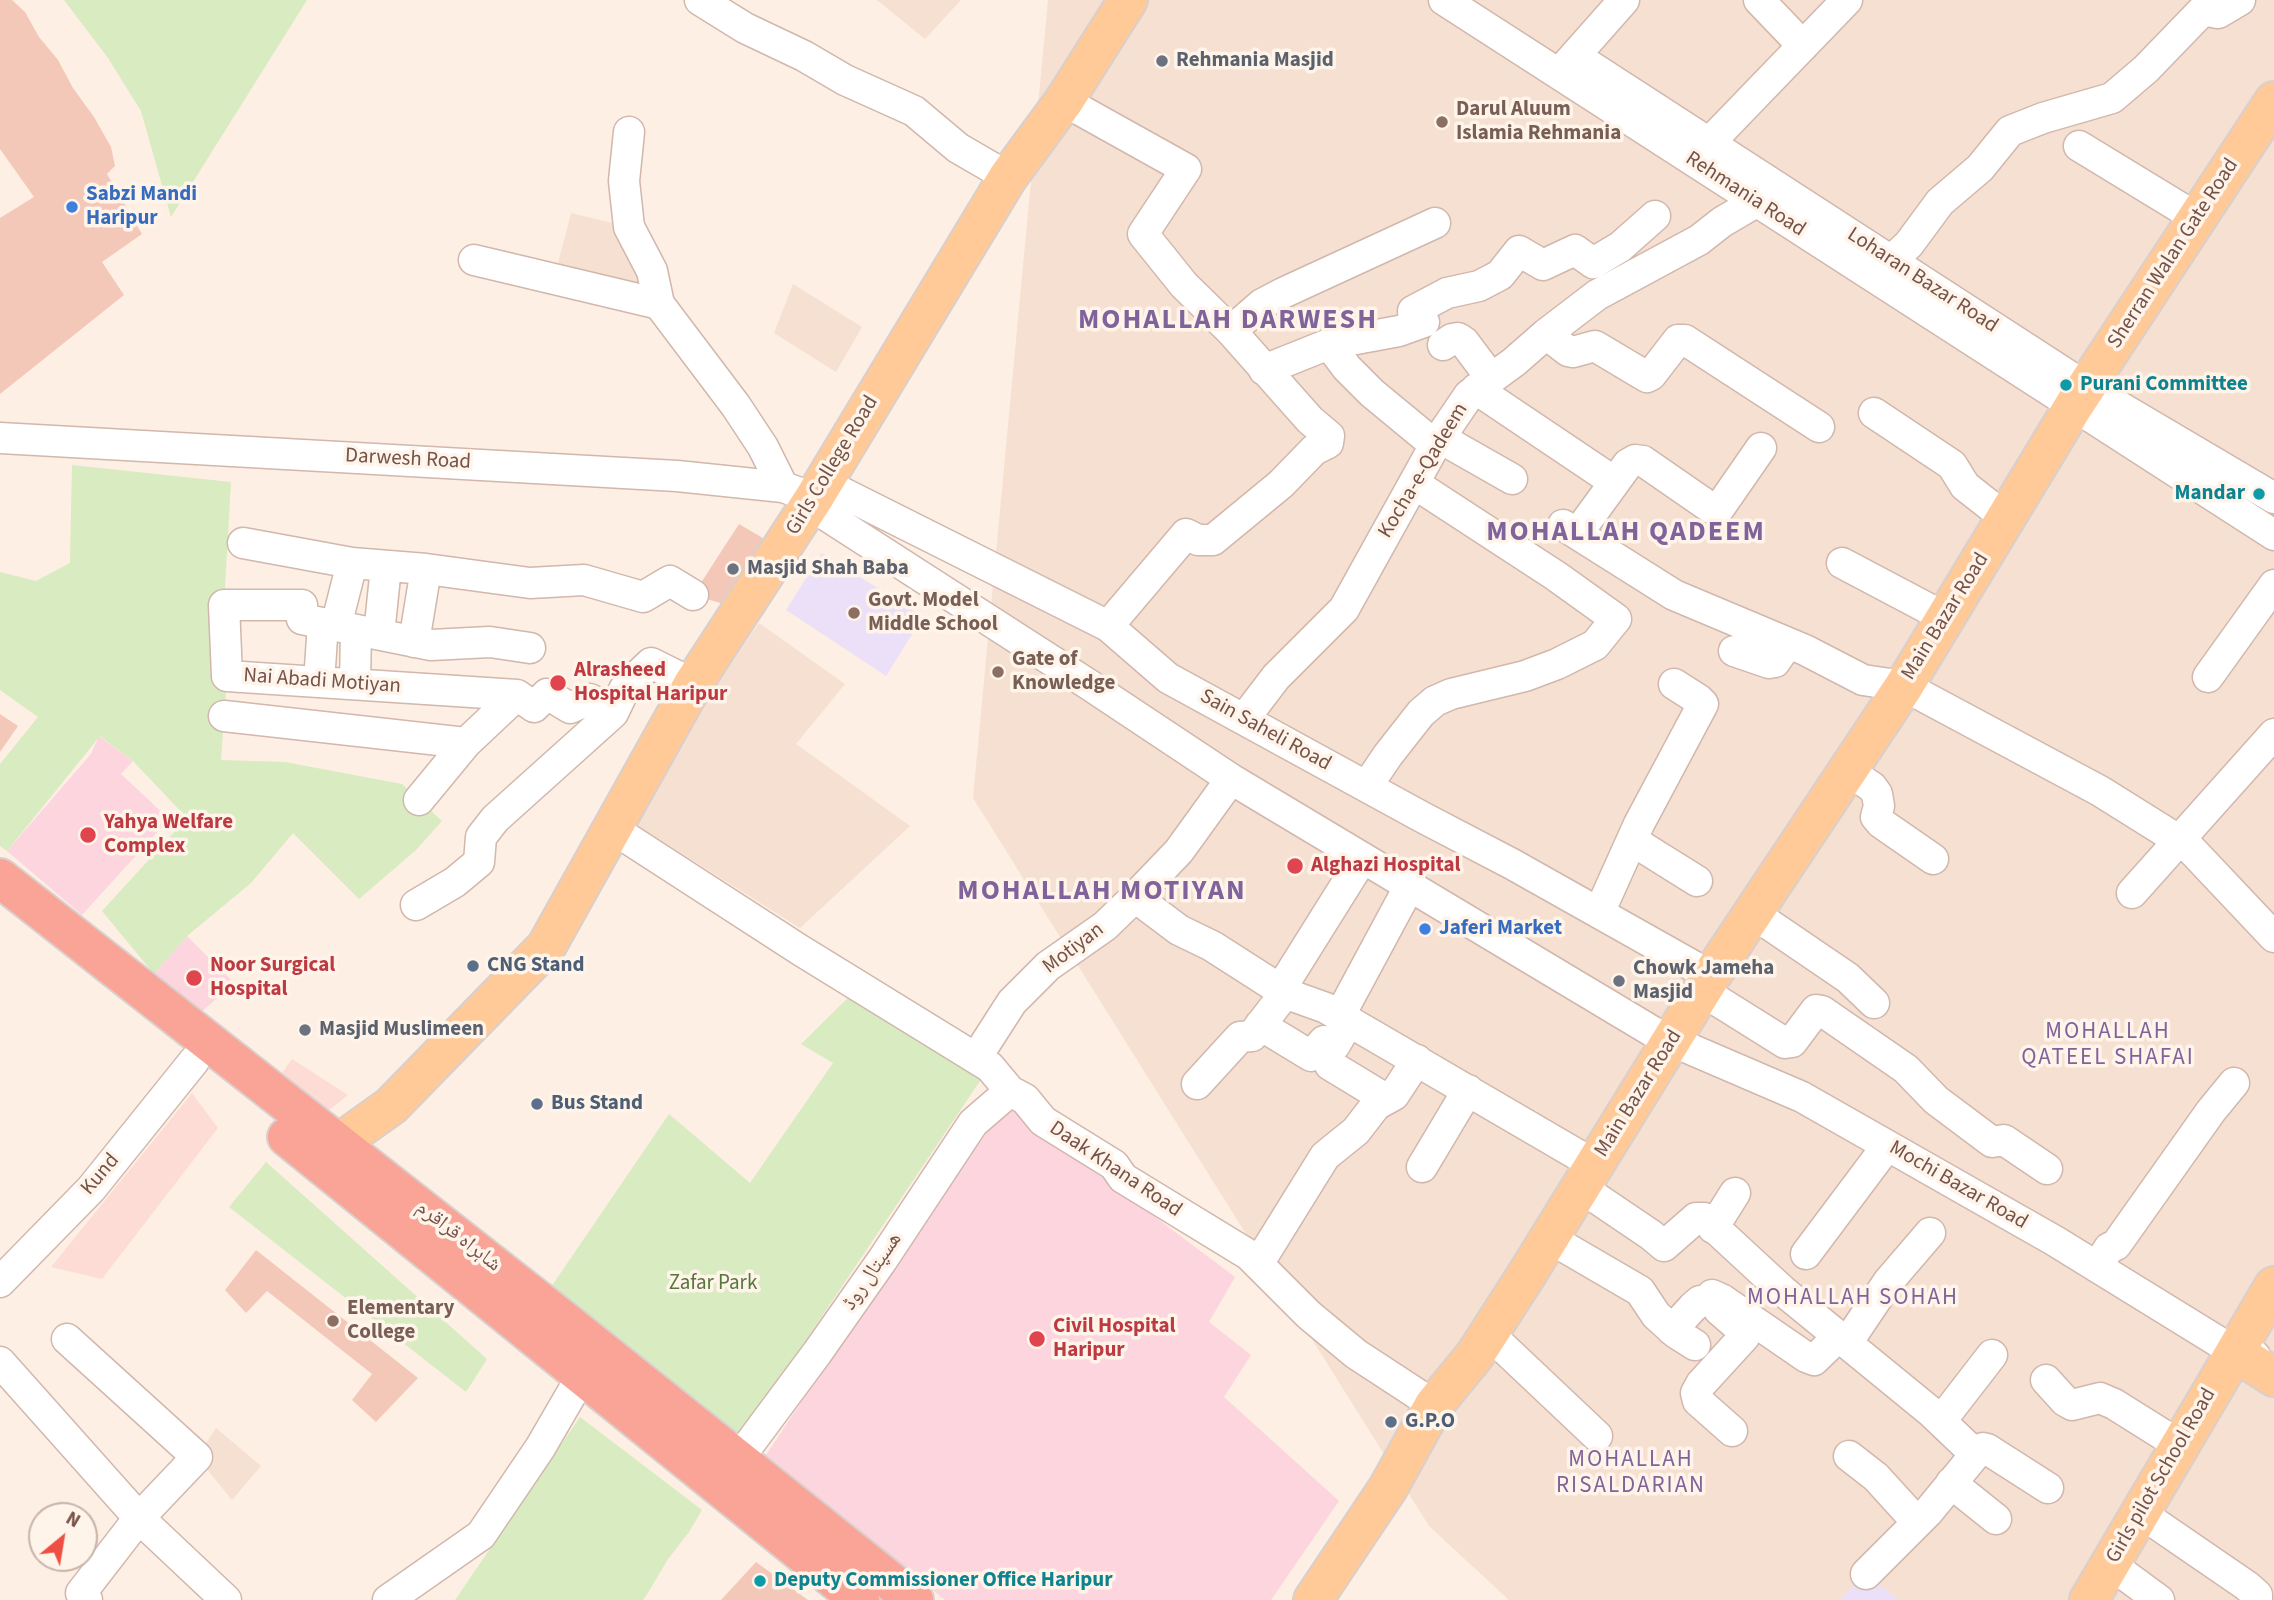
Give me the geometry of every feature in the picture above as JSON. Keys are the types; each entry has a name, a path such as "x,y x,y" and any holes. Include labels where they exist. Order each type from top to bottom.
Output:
{"highway":[{"name":"شاہراہ قراقرم","path":"0,878 739,1458 914,1600"},
{"name":"شاہراہ قراقرم","path":"0,903 860,1600"}],"main road":[{"name":"Girls College Road","path":"339,1143 391,1106 546,947 692,684 808,493 1008,177 1064,101 1128,0"},
{"name":"Sherran Walan Gate Road","path":"2080,397 2274,101"},
{"name":"Main Bazar Road","path":"1322,1597 1434,1405 1489,1334 1706,984 1904,686 2080,397"},
{"name":"Girls pilot School Road","path":"2089,1600 2274,1286"},
{"path":"2235,1352 2274,1377"}],"street":[{"path":"700,0 746,28 804,56 845,80 914,111 958,148 1008,177"},
{"path":"1444,0 1567,65 1624,0"},
{"path":"1759,0 1803,46"},
{"path":"1709,143 1847,0"},
{"path":"1891,261 1909,244 1940,202 1980,167 2010,131 2043,118 2112,98 2146,69 2203,10 2218,13 2240,0"},
{"name":"Loharan Bazar Road","path":"1567,65 1709,143 1891,261 2274,535"},
{"name":"Rehmania Road","path":"1567,65 1756,202 2080,397"},
{"path":"1064,101 1186,169 1143,234 1184,285 1231,331 1310,420 1329,436 1328,443 1314,450 1280,484 1213,540 1198,540 1186,534 1108,626"},
{"path":"629,132 624,181 629,227 652,271 659,304 736,406 763,447 808,493 1231,779 1671,1042"},
{"path":"2079,146 2197,218"},
{"name":"Kocha-e-Qadeem","path":"1244,719 1276,677 1344,609 1438,442 1469,395 1597,295 1699,240 1756,202"},
{"path":"1264,370 1329,344 1399,331 1424,323 1413,311 1447,293 1479,286 1500,275 1519,251 1543,265 1575,250 1594,263 1620,247 1655,216"},
{"path":"1231,331 1262,304 1435,223"},
{"path":"474,260 659,304"},
{"path":"1546,334 1568,351 1595,346 1647,377 1678,340 1685,340 1819,427"},
{"path":"1443,345 1458,338 1464,342 1484,384 1604,475"},
{"path":"1329,344 1347,368 1372,393 1438,442 1512,479"},
{"name":"Loharan Bazar Road","path":"2080,397 2274,498"},
{"path":"1874,413 1952,465 1965,486 2007,519"},
{"name":"Darwesh Road","path":"0,438 677,476 808,493"},
{"path":"1761,448 1718,510 1711,508 1643,461 1635,460 1628,464 1570,529 1674,595 1788,643 1863,680 1904,686 2100,792 2188,846 2274,937"},
{"path":"1367,786 1421,713 1435,701 1451,694 1525,676 1557,664 1595,645 1616,619 1556,576 1415,484"},
{"name":"Sain Saheli Road","path":"808,493 1108,626 1168,678 1472,844 1512,863 1599,913 1706,984 1785,1043 1792,1042 1816,1010 1822,1011 1906,1069 1936,1100 1992,1142 2004,1140 2048,1169"},
{"path":"243,543 352,563 426,569 530,583 584,580 643,597 670,581 692,595"},
{"path":"352,563 349,629 355,684"},
{"path":"1842,563 1946,618"},
{"path":"319,682 386,567"},
{"path":"414,642 426,569"},
{"path":"2208,677 2274,584"},
{"name":"Nai Abadi Motiyan","path":"530,648 490,642 431,645 414,642 302,619 302,605 224,605 227,676 517,695 534,707 547,694 570,708 590,699 613,713"},
{"path":"1734,651 1769,663 1775,662 1788,643"},
{"path":"416,905 456,882 479,862 481,837 495,819 613,713 625,688 651,663 692,684"},
{"path":"1599,913 1639,824 1703,704 1674,684"},
{"path":"419,800 466,743 517,695"},
{"name":"Nai Abadi Motiyan","path":"224,716 466,743"},
{"path":"2132,893 2274,734"},
{"path":"1848,771 1872,787 1877,794 1877,817 1881,823 1933,859"},
{"name":"Motiyan","path":"976,1058 1012,1002 1048,966 1105,926 1135,897 1179,850 1231,779"},
{"name":"Daak Khana Road","path":"613,829 800,950 990,1067 1010,1091 1025,1099 1043,1121 1114,1165 1123,1178 1249,1255 1309,1315 1356,1354 1434,1405"},
{"path":"1633,841 1698,881"},
{"path":"1197,1084 1240,1037 1252,1035 1279,1001 1280,990 1362,859"},
{"path":"1260,1025 1311,1056 1324,1041 1335,1045 1343,1019 1409,887"},
{"path":"1135,897 1179,930 1212,946 1280,990 1326,1008 1468,1090 1587,1176 1664,1246 1696,1218 1704,1218 1843,1340 1939,1418 1944,1417 1992,1355"},
{"path":"1754,914 1848,978 1874,1003"},
{"name":"Mochi Bazar Road","path":"1671,1042 1802,1097 2055,1241 2235,1352 2274,1360"},
{"path":"1258,1264 1325,1156 1356,1131 1376,1105 1394,1095 1417,1060"},
{"name":"Kund","path":"0,1282 91,1189 194,1061"},
{"path":"1330,1065 1385,1099"},
{"path":"2097,1268 2109,1248 2126,1248 2168,1169 2234,1083"},
{"path":"1422,1167 1468,1090"},
{"name":"ھسپتال روڈ","path":"739,1458 876,1269 973,1123 1010,1091"},
{"path":"1806,1254 1887,1146"},
{"path":"1713,1228 1735,1193"},
{"path":"1708,1301 1712,1295 1716,1295 1814,1360 1843,1340 1930,1233"},
{"path":"1549,1238 1640,1291 1656,1315 1684,1338 1693,1307 1700,1301 1708,1301 1744,1334 1701,1384 1696,1394 1698,1401 1732,1431"},
{"path":"1489,1334 1597,1436"},
{"path":"67,1339 197,1457 139,1518 81,1593 87,1600"},
{"path":"0,1362 139,1518 226,1600"},
{"path":"388,1600 481,1535 540,1448 583,1374"},
{"path":"2046,1381 2071,1405 2100,1398 2181,1446"},
{"path":"1931,1412 1973,1453"},
{"path":"1973,1453 1983,1448 2048,1488"},
{"path":"1866,1574 1917,1522 1974,1456 1973,1453"},
{"path":"1849,1456 1876,1477 1917,1522"},
{"path":"1951,1483 1996,1519"},
{"path":"2142,1514 2247,1586 2257,1595 2257,1600"},
{"path":"2110,1564 2159,1600"}],"shaded area":[{"path":"877,0 961,0 925,39"},
{"path":"1048,0 2274,0 2274,1600 1509,1600 1429,1526 973,798"},
{"path":"571,213 629,227 659,304 554,279"},
{"path":"793,284 862,327 836,372 774,333"},
{"name":"Govt. Model Middle School","path":"822,553 923,617 886,676 786,610"},
{"path":"759,623 845,684 796,744 910,826 800,928 627,819"},
{"name":"Yahya Welfare Complex","path":"99,736 133,761 121,774 169,819 82,915 7,851 91,754"},
{"name":"Noor Surgical Hospital","path":"187,936 234,983 199,1014 154,974"},
{"path":"292,1059 348,1095 323,1115 279,1077"},
{"path":"192,1093 218,1128 102,1279 51,1267"},
{"name":"Civil Hospital Haripur","path":"1006,1105 1235,1277 1209,1322 1251,1355 1224,1397 1339,1501 1271,1600 945,1600 766,1455 863,1309"},
{"path":"216,1428 261,1466 232,1500 197,1457"},
{"path":"1866,1574 1899,1600 1839,1600"}],"green space":[{"path":"64,0 307,0 171,217 141,111 108,58"},
{"path":"72,465 231,482 224,605 227,676 221,760 285,762 402,784 442,821 416,850 359,899 293,833 251,883 187,936 154,974 102,911 187,818 133,761 100,736 7,851 0,846 0,764 38,717 0,690 0,572 36,581 70,563"},
{"name":"Zafar Park","path":"859,987 988,1069 738,1441 549,1290 669,1114 750,1183 833,1063 801,1044"},
{"path":"266,1162 487,1359 466,1392 229,1207"},
{"path":"580,1417 702,1510 643,1600 455,1600"}],"building":[{"name":"Sabzi Mandi Haripur","path":"0,0 12,0 25,12 94,117 111,147 115,166 107,174 142,234 102,262 124,295 0,394 0,218 34,197 0,149"},
{"name":"Masjid Shah Baba","path":"739,524 773,544 734,607 693,595"},
{"path":"0,714 18,726 0,752"},
{"path":"256,1250 418,1378 376,1422 352,1400 372,1374 267,1291 246,1313 225,1290"},
{"name":"Deputy Commissioner Office Haripur","path":"756,1562 808,1600 721,1600"}],"place":[{"name":"Rehmania Masjid","path":"1162,61"},
{"name":"Darul Aluum Islamia Rehmania","path":"1442,122"},
{"name":"Sabzi Mandi Haripur","path":"72,207"},
{"name":"Purani Committee","path":"2066,385"},
{"name":"Mandar","path":"2259,494"},
{"name":"Masjid Shah Baba","path":"733,569"},
{"name":"Govt. Model Middle School","path":"854,613"},
{"name":"Gate of Knowledge","path":"998,672"},
{"name":"Alrasheed Hospital Haripur","path":"558,683"},
{"name":"Yahya Welfare Complex","path":"88,835"},
{"name":"Alghazi Hospital","path":"1295,866"},
{"name":"Jaferi Market","path":"1425,929"},
{"name":"CNG Stand","path":"473,966"},
{"name":"Noor Surgical Hospital","path":"194,978"},
{"name":"Chowk Jameha Masjid","path":"1619,981"},
{"name":"Masjid Muslimeen","path":"305,1030"},
{"name":"Bus Stand","path":"537,1104"},
{"name":"Elementary College","path":"333,1321"},
{"name":"Civil Hospital Haripur","path":"1037,1339"},
{"name":"G.P.O","path":"1391,1422"},
{"name":"Deputy Commissioner Office Haripur","path":"760,1581"}],"district":[{"name":"MOHALLAH DARWESH","path":"1228,322"},
{"name":"MOHALLAH QADEEM","path":"1626,534"},
{"name":"MOHALLAH MOTIYAN","path":"1102,893"},
{"name":"MOHALLAH QATEEL SHAFAI","path":"2108,1046"},
{"name":"MOHALLAH SOHAH","path":"1853,1299"},
{"name":"MOHALLAH RISALDARIAN","path":"1631,1474"}]}
